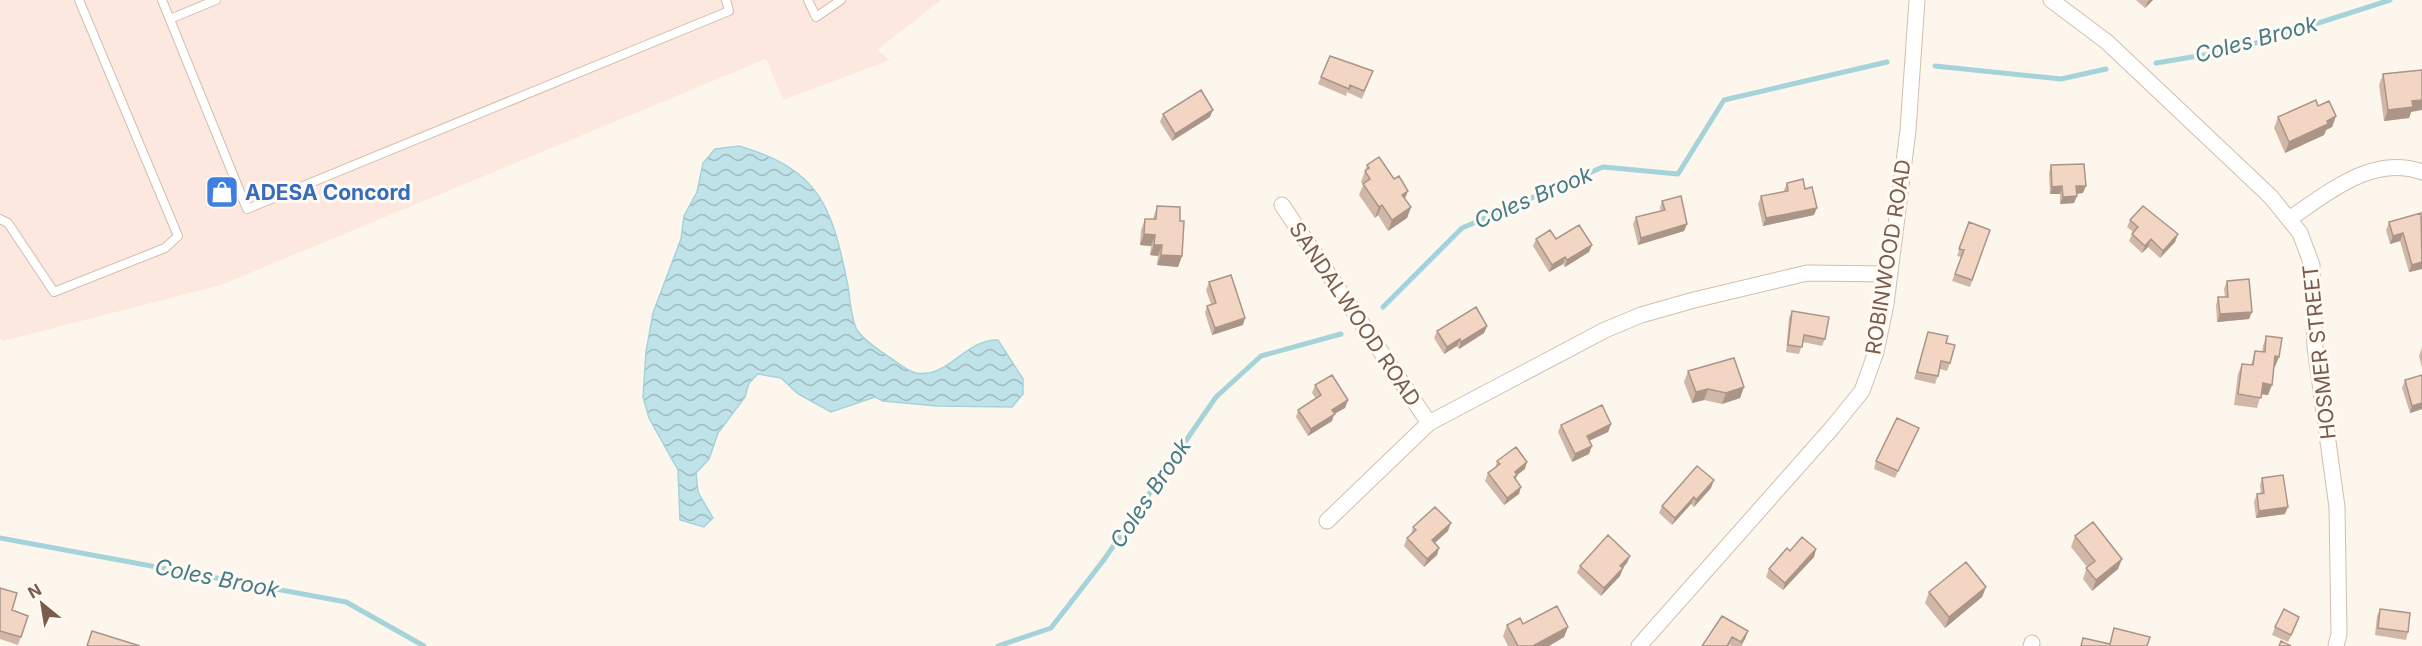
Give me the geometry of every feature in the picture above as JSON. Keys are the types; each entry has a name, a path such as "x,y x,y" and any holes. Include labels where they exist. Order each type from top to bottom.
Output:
{"street":[{"name":"ROBINWOOD ROAD","path":"1639,646 1862,391 1876,352 1890,274 1908,130 1917,0"},
{"name":"HOSMER STREET","path":"2062,3 2271,197 2306,245 2312,264 2315,347 2337,507 2339,642"},
{"path":"2289,219 2367,171 2389,166 2409,167 2422,172"},
{"name":"SANDALWOOD ROAD","path":"1282,205 1429,423"},
{"path":"1327,521 1429,423 1572,345 1641,315 1807,273 1890,274"}],"lane":[{"path":"0,219 8,223 54,292 165,248 178,236 79,0"},
{"path":"162,0 247,209 729,11 726,0"},
{"path":"170,19 216,0"},
{"path":"808,0 816,17 841,0"}],"shaded area":[{"name":"ADESA Concord","path":"0,0 941,0 877,50 890,60 783,100 766,59 221,285 3,341 0,338"}],"water":[{"path":"739,146 767,156 788,167 805,180 818,195 836,234 855,325 868,342 909,370 916,373 927,373 938,370 986,341 998,340 1023,379 1023,394 1012,407 937,406 883,401 875,397 831,412 798,394 781,378 758,374 749,383 745,397 718,433 709,459 696,473 698,492 713,518 704,527 680,520 678,470 649,418 643,397 646,352 653,313 681,239 684,216 697,192 703,163 715,149"}],"building":[{"path":"1330,56 1373,71 1364,91 1350,85 1349,89 1321,77"},
{"path":"2422,70 2422,100 2412,101 2413,107 2388,110 2383,74"},
{"path":"1201,90 1213,110 1175,134 1163,114"},
{"path":"2316,100 2318,106 2329,101 2336,116 2327,121 2328,124 2289,142 2278,117"},
{"path":"1379,157 1394,179 1399,176 1408,191 1402,195 1411,207 1392,220 1382,205 1379,207 1363,184 1370,179 1365,171 1369,168 1367,165"},
{"path":"2084,164 2086,186 2076,186 2077,196 2063,197 2062,186 2052,187 2051,165"},
{"path":"1803,179 1805,189 1812,187 1817,208 1766,218 1761,196 1788,191 1787,183"},
{"path":"1681,196 1687,224 1641,238 1636,217 1665,210 1662,201"},
{"path":"1157,206 1180,207 1180,221 1184,221 1182,256 1161,255 1162,245 1154,245 1155,235 1144,234 1145,219 1156,219"},
{"path":"2143,206 2178,234 2163,251 2151,239 2145,246 2132,234 2138,227 2130,220"},
{"path":"2421,213 2422,262 2412,265 2403,233 2393,236 2389,222"},
{"path":"1969,222 1990,230 1972,280 1955,274 1964,250 1959,249"},
{"path":"1579,225 1592,245 1567,260 1565,257 1552,265 1536,239 1550,230 1556,239"},
{"path":"1231,275 1245,318 1215,328 1207,306 1216,303 1209,282"},
{"path":"2249,279 2252,312 2220,314 2218,297 2228,297 2227,281"},
{"path":"1476,307 1487,326 1461,342 1460,339 1447,347 1437,331"},
{"path":"1792,311 1829,317 1825,339 1804,335 1802,347 1788,345"},
{"path":"1928,332 1948,336 1946,343 1955,345 1950,363 1941,361 1938,376 1917,372"},
{"path":"2266,336 2282,338 2279,357 2275,356 2272,385 2263,383 2261,398 2238,394 2242,364 2253,365 2255,351 2265,352"},
{"path":"1734,358 1744,387 1726,393 1708,389 1696,392 1688,371"},
{"path":"1332,375 1348,400 1332,410 1335,414 1311,429 1298,410 1321,395 1315,385"},
{"path":"2422,375 2422,403 2412,406 2405,380"},
{"path":"1602,405 1611,424 1587,436 1592,446 1575,454 1561,425"},
{"path":"1897,418 1919,428 1898,471 1876,461"},
{"path":"1516,447 1527,462 1515,472 1517,475 1514,477 1521,487 1507,498 1488,473 1500,464 1497,461"},
{"path":"1697,466 1714,480 1675,518 1662,506"},
{"path":"2283,475 2288,507 2259,511 2257,494 2264,493 2262,478"},
{"path":"1435,507 1451,523 1432,540 1439,548 1427,559 1407,538 1416,530 1413,527"},
{"path":"2093,522 2122,559 2096,580 2086,568 2095,561 2075,536"},
{"path":"1608,535 1630,556 1620,566 1623,568 1604,588 1580,566"},
{"path":"1802,537 1816,549 1785,583 1769,569 1787,548 1790,551"},
{"path":"1966,562 1986,587 1949,617 1929,592"},
{"path":"0,588 17,593 12,610 28,616 21,637 0,631"},
{"path":"1557,606 1568,627 1533,646 1518,646 1507,625 1520,618 1523,624"},
{"path":"2284,609 2299,617 2291,635 2275,627"},
{"path":"2380,609 2410,613 2408,632 2378,628"},
{"path":"1722,616 1748,631 1741,642 1732,637 1727,646 1702,646"},
{"path":"2114,628 2150,637 2147,646 2081,646 2083,638 2110,644"},
{"path":"92,631 140,646 87,646"},
{"path":"2281,641 2291,646 2279,646"}],"waterway":[{"name":"Coles Brook","path":"2156,63 2234,50 2390,0"},
{"name":"Coles Brook","path":"1383,307 1462,228 1603,167 1678,174 1724,100 1887,62"},
{"name":"Coles Brook","path":"1935,66 2061,79 2106,69"},
{"name":"Coles Brook","path":"998,646 1051,628 1103,561 1216,397 1261,356 1341,334"},
{"name":"Coles Brook","path":"0,538 346,602 424,646"}],"place":[{"name":"ADESA Concord","path":"222,192"}]}
